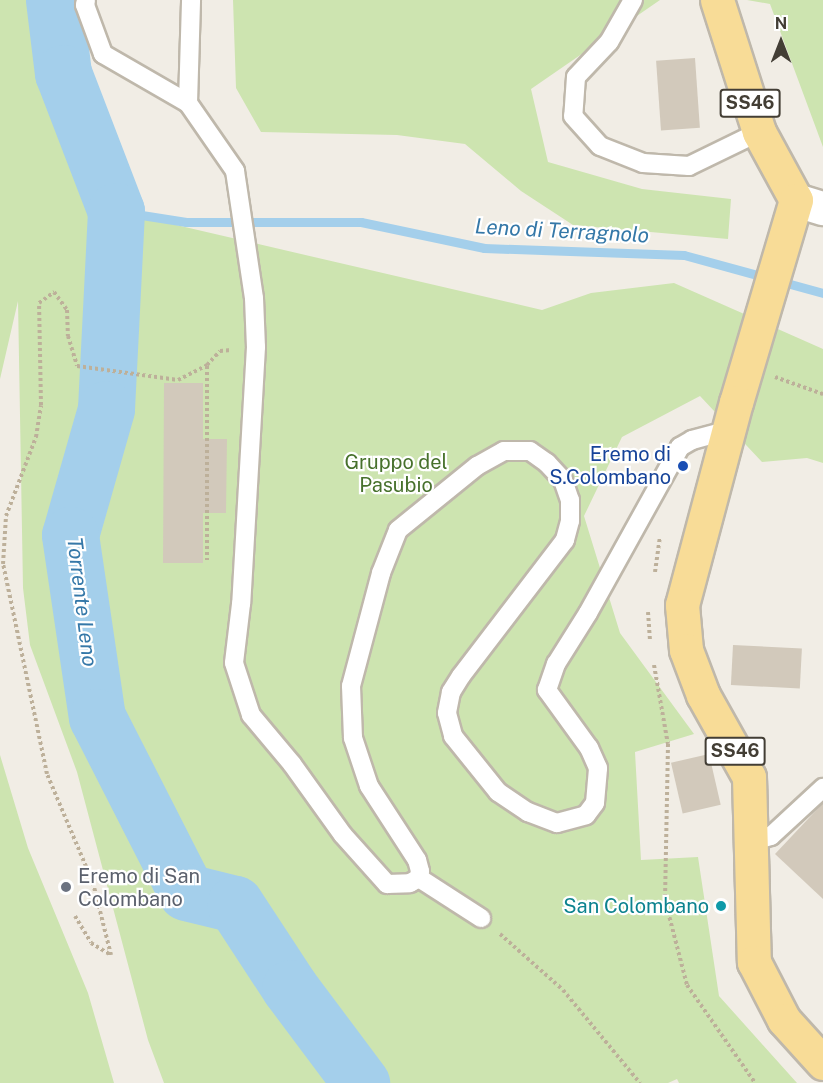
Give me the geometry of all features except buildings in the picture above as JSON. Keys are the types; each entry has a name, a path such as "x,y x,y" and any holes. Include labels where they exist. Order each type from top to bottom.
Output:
{"main road":[{"name":"SS46","path":"717,0 759,132 802,212 733,416 682,605 686,650 703,695 749,777 754,962 784,1020 823,1063"}],"lane":[{"path":"86,0 85,5 103,54 153,85 188,103 235,171 254,298 256,347 241,604 234,663 251,715 280,748 343,835 387,884 410,883 418,878 420,871 417,860 369,786 354,738 351,686 381,573 398,530 477,466 504,451 530,451 547,463 563,480 570,500 570,521 565,540 461,676 451,692 447,712 453,736 498,792 528,812 557,823 586,815 594,802 598,768 589,748 547,690 556,664 593,603 680,447 733,416"},
{"path":"188,103 191,0"},
{"path":"633,0 609,42 576,77 573,116 600,146 643,163 689,166 759,132"},
{"path":"751,842 771,836 823,788"},
{"path":"418,878 481,918"}],"path":[{"path":"75,916 91,943 111,955 93,883 47,774 3,564 6,516 36,437 42,405 39,303 54,292 67,310 68,336 77,366 178,380 207,365 220,351 256,347"},
{"path":"207,365 207,560"},
{"path":"768,374 823,394"},
{"path":"654,574 662,529"},
{"path":"648,608 646,619 650,642"},
{"path":"652,653 668,744 666,900 687,985 755,1083"},
{"path":"481,918 563,990 640,1083"}],"green space":[{"name":"Gruppo del Pasubio","path":"0,0 59,0 116,211 542,310 591,293 674,283 823,349 823,463 807,458 762,462 700,396 622,437 584,516 620,633 694,734 635,752 641,860 698,857 719,996 797,1083 679,1083 677,1079 668,1083 164,1083 148,1040 77,772 30,645 23,588 18,301 0,379"},
{"path":"233,0 660,0 531,89 548,162 642,189 731,199 728,239 573,225 521,191 465,144 397,135 261,132 236,88"},
{"path":"747,0 823,0 823,147 770,4"},
{"path":"0,755 28,848 88,993 114,1083 0,1083"}],"water":[{"path":"48,0 65,0 74,59 110,144 64,154 51,57"}],"waterway":[{"name":"Torrente Leno","path":"54,0 63,73 116,211 106,409 70,535 97,717 186,892 235,904 290,988 361,1083"},
{"name":"Leno di Terragnolo","path":"116,211 186,222 361,222 484,248 684,255 823,293"}],"place":[{"name":"Eremo di S.Colombano","path":"683,466"},
{"name":"Eremo di San Colombano","path":"66,887"},
{"name":"San Colombano","path":"721,906"}]}
